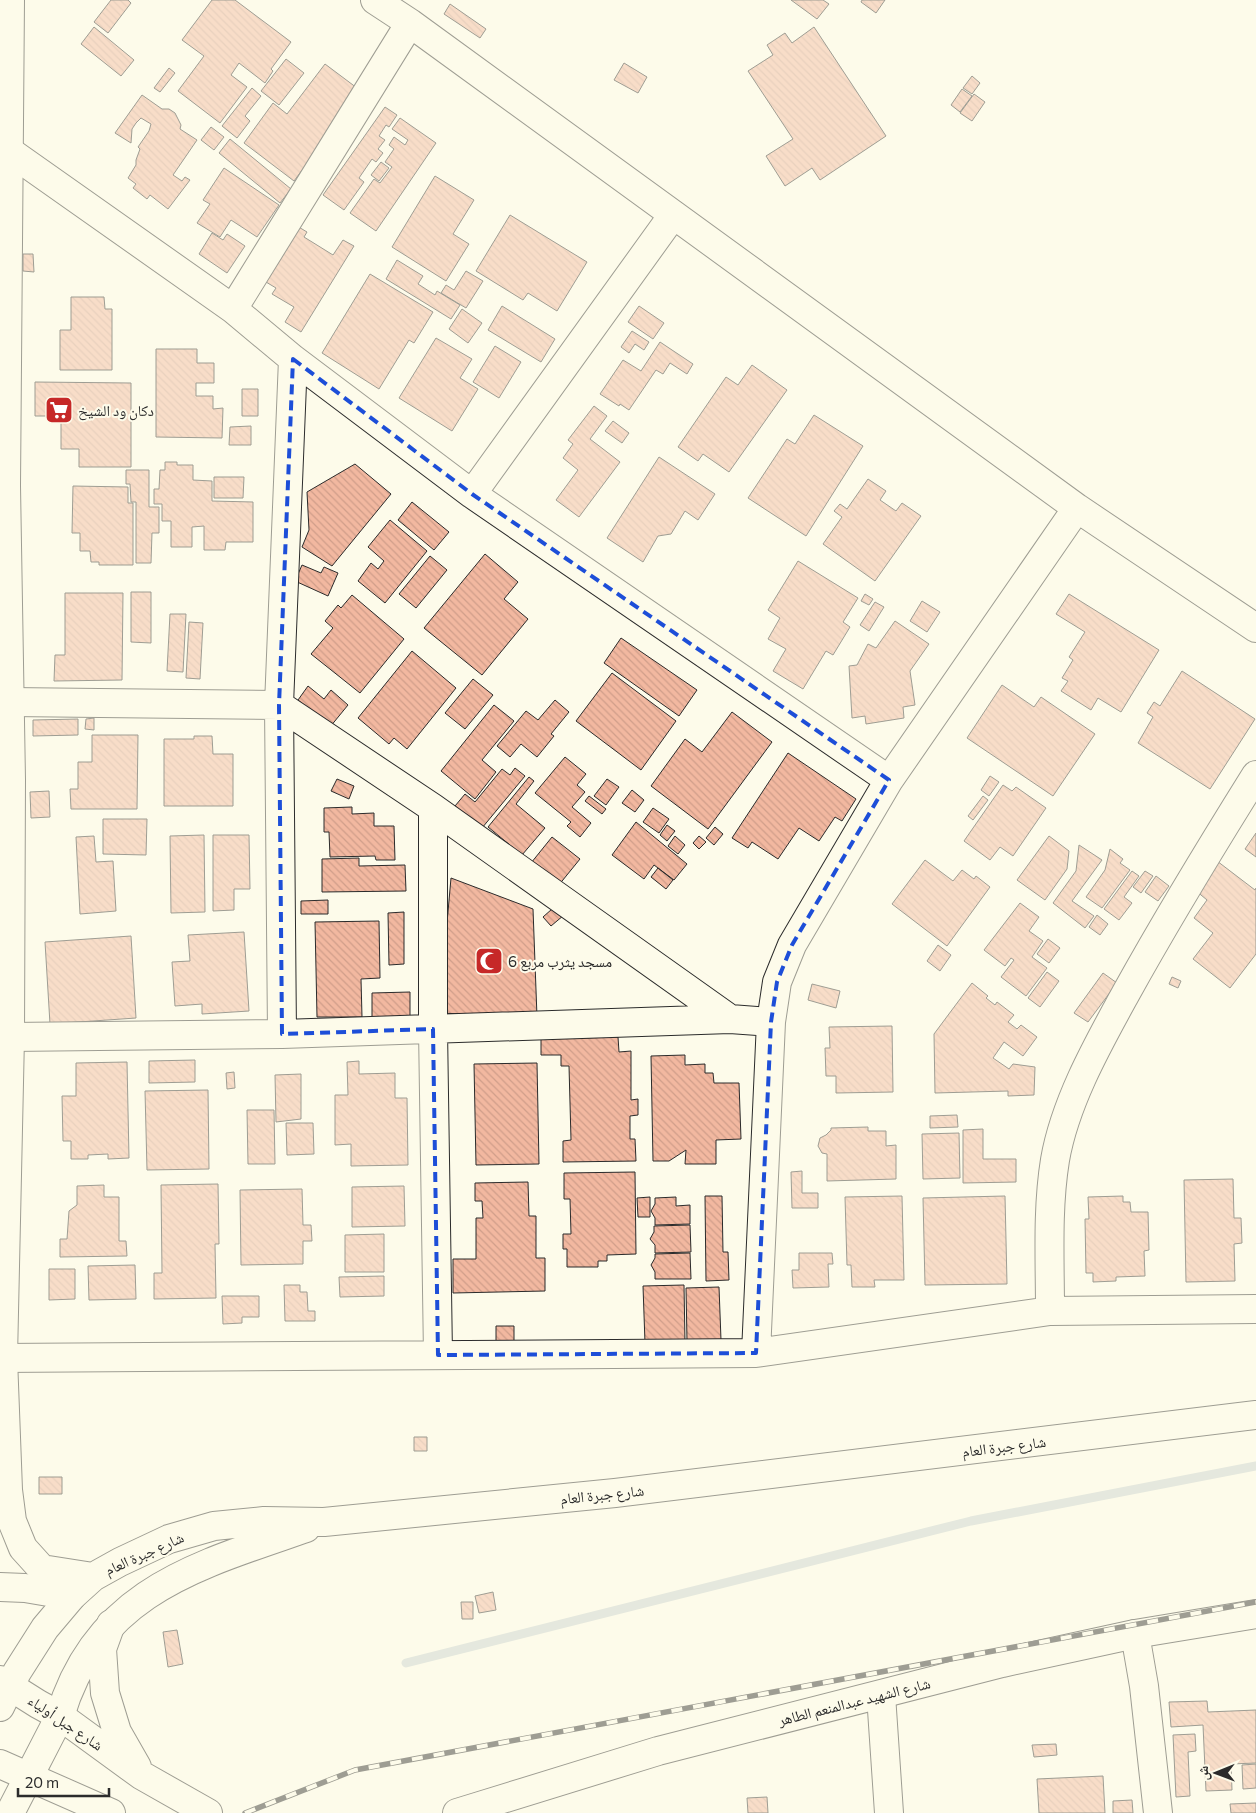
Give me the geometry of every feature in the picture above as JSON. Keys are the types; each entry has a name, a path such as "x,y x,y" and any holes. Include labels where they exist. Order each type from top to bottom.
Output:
{"street":[{"path":"10,0 3,486 10,702 6,780 10,1037 2,1358 8,1490 12,1521 23,1548 42,1569 93,1577"},
{"path":"375,0 410,23 1077,508 1256,628"},
{"path":"233,310 410,23"},
{"path":"9,150 233,310 472,494 889,780"},
{"path":"472,494 673,215"},
{"path":"282,1034 279,706 293,358"},
{"path":"756,1353 771,1022 777,982 792,946 889,780 1077,508"},
{"path":"10,702 279,706 433,808 730,1019"},
{"path":"1050,1311 1050,1218 1055,1159 1070,1107 1098,1044 1137,972 1176,903 1256,775"},
{"path":"433,808 433,1029 438,1355"},
{"path":"10,1037 282,1034 730,1019 771,1022"},
{"path":"2,1358 756,1353 1050,1311 1256,1309"},
{"name":"شارع جبرة العام","path":"4,1691 46,1628 72,1596 93,1577 169,1539 214,1526 264,1521 324,1522 615,1493 1256,1415"},
{"path":"10,1813 60,1716 65,1700 90,1649 111,1624 142,1598 181,1574 324,1522"},
{"path":"0,1587 25,1588 72,1596"},
{"name":"شارع الشهيد عبدالمنعم الطاهر","path":"458,1813 658,1751 1002,1663 1135,1634 1256,1614"},
{"path":"111,1624 102,1650 105,1693 118,1732 141,1775"},
{"path":"1135,1634 1144,1686 1158,1813"},
{"name":"شارع جبل أولياء","path":"4,1691 38,1704 60,1716 141,1775 208,1813"},
{"path":"881,1695 889,1813"},
{"path":"0,1764 111,1813"}],"highlighted area":[{"path":"293,359 472,494 889,780 792,945 777,982 771,1022 756,1353 438,1355 433,1029 282,1034 279,705"}],"building":[{"path":"111,0 128,0 131,3 108,33 94,22"},
{"path":"212,0 235,0 291,42 271,69 273,71 265,83 239,63 231,75 247,87 220,123 178,91 204,56 182,40"},
{"path":"791,0 823,0 829,4 817,19"},
{"path":"862,0 885,0 876,13 861,2"},
{"path":"450,4 486,29 480,38 444,14"},
{"path":"94,27 134,60 121,76 81,44"},
{"path":"814,27 886,136 820,180 812,168 785,186 766,156 793,139 748,71 773,55 767,45 785,33 792,43"},
{"path":"286,59 304,73 279,105 261,91"},
{"path":"624,63 647,77 638,93 614,80"},
{"path":"325,64 361,91 294,181 244,143 273,103 287,114"},
{"path":"169,68 175,73 160,92 154,88"},
{"path":"972,76 980,83 972,94 963,88"},
{"path":"252,88 261,96 245,116 250,121 237,138 222,126"},
{"path":"962,89 972,96 960,112 951,105"},
{"path":"974,94 985,102 972,121 960,113"},
{"path":"142,95 162,109 169,109 175,113 181,125 180,129 197,140 173,175 182,181 185,177 190,180 168,209 150,195 147,199 133,188 136,184 128,178 136,165 140,149 138,147 149,131 151,124 141,118 132,129 131,143 115,133"},
{"path":"385,107 397,115 389,127 386,125 379,136 385,140 378,149 383,153 376,162 372,159 359,178 364,182 344,210 323,195"},
{"path":"400,118 436,143 376,231 350,213 374,179 380,183 392,167 385,162 394,149 389,145 394,137 405,145 408,140 392,129"},
{"path":"211,127 224,137 214,150 201,140"},
{"path":"230,139 291,189 280,203 219,153"},
{"path":"381,162 389,168 379,181 371,175"},
{"path":"224,168 279,205 257,237 231,220 220,237 197,223 210,204 203,200"},
{"path":"435,176 474,200 453,234 469,244 446,281 392,247"},
{"path":"510,215 587,262 557,311 528,293 523,300 476,271"},
{"path":"292,223 307,232 304,237 333,255 343,240 354,246 301,332 285,322 294,307 272,294 276,288 261,279"},
{"path":"212,233 223,240 227,234 245,246 227,273 199,254"},
{"path":"23,254 33,254 34,272 23,271"},
{"path":"397,260 423,276 418,284 435,295 437,291 460,305 451,319 386,279"},
{"path":"466,271 483,281 466,308 441,293 446,285 454,290"},
{"path":"370,274 433,312 414,343 409,340 379,389 322,353"},
{"path":"71,297 104,297 105,309 112,309 112,370 60,370 60,330 71,330"},
{"path":"502,306 555,339 541,362 488,330"},
{"path":"639,306 664,323 653,339 628,322"},
{"path":"462,309 482,323 468,343 449,329"},
{"path":"632,331 649,342 644,350 635,344 629,353 621,347"},
{"path":"436,338 472,359 460,378 478,389 452,431 399,398"},
{"path":"660,342 693,364 687,374 670,363 663,374 656,370 629,410 600,394 623,360 641,371"},
{"path":"495,346 521,362 499,398 473,382"},
{"path":"156,349 197,349 197,363 214,363 214,383 196,383 196,396 213,396 213,409 223,408 222,438 156,437"},
{"path":"752,365 787,390 729,472 703,454 698,461 678,447 726,377 738,385"},
{"path":"35,382 131,383 131,467 79,467 79,449 61,449 61,416 35,416"},
{"path":"242,389 258,389 258,416 242,416"},
{"path":"594,406 607,416 590,439 620,462 579,517 556,500 578,470 563,458 573,444 568,440"},
{"path":"814,415 863,446 806,536 748,498 787,439 795,444"},
{"path":"613,421 629,433 622,443 605,431"},
{"path":"251,426 251,445 229,445 230,427"},
{"path":"659,457 715,494 698,520 685,511 671,534 658,536 643,562 607,538"},
{"path":"165,462 177,462 177,465 193,465 193,480 212,481 212,501 253,502 253,542 226,542 225,550 204,550 204,526 192,527 192,547 171,547 171,521 162,521 162,504 154,504 154,489 159,489 160,470 165,470"},
{"path":"355,464 391,494 332,566 302,547 309,530 307,492"},
{"path":"126,470 149,470 149,507 159,507 159,533 152,533 151,563 136,563 136,502 131,502 130,484 126,484"},
{"path":"214,477 244,477 243,498 214,498"},
{"path":"868,479 886,491 880,500 896,511 902,503 921,516 875,581 823,544 842,517 834,511 840,504 847,509"},
{"path":"73,486 128,487 128,503 133,503 133,565 99,565 99,562 91,562 90,551 80,551 80,533 72,533"},
{"path":"412,502 449,532 434,550 398,520"},
{"path":"390,520 427,551 385,603 358,581 371,563 378,569 384,561 368,547"},
{"path":"485,554 518,582 504,599 528,619 482,675 424,628"},
{"path":"430,556 447,570 416,608 399,594"},
{"path":"798,561 858,598 843,622 850,627 833,655 826,651 803,689 773,671 786,649 768,639 780,618 768,610"},
{"path":"302,565 321,573 324,567 338,573 328,596 295,581"},
{"path":"131,592 151,592 151,643 131,642"},
{"path":"65,593 123,593 122,680 54,681 55,655 65,655"},
{"path":"865,594 873,599 869,605 861,601"},
{"path":"1069,594 1159,650 1121,712 1098,698 1091,710 1061,691 1068,681 1062,678 1073,660 1069,657 1085,632 1056,614"},
{"path":"352,595 404,639 360,693 311,654 333,628 325,621 338,605 341,608"},
{"path":"922,601 940,612 927,632 910,621"},
{"path":"875,602 884,607 869,631 860,625"},
{"path":"170,614 186,614 183,672 167,671"},
{"path":"895,621 929,644 910,671 915,705 903,707 904,718 866,724 865,716 852,718 849,666 857,665 868,644 876,648"},
{"path":"189,622 203,623 200,679 186,678"},
{"path":"621,638 697,690 679,716 604,663"},
{"path":"412,651 456,688 407,749 394,738 389,744 358,718"},
{"path":"1182,671 1255,719 1210,789 1138,743 1153,717 1147,713 1154,702 1160,706"},
{"path":"612,673 676,721 641,770 576,721"},
{"path":"473,679 493,695 465,729 445,713"},
{"path":"1002,685 1034,707 1041,697 1095,734 1053,796 967,738"},
{"path":"308,686 324,699 331,690 348,705 330,727 298,700"},
{"path":"555,700 569,712 551,734 554,736 537,757 521,744 510,757 497,746 526,711 538,720"},
{"path":"494,705 514,721 482,760 496,772 475,799 441,771"},
{"path":"732,712 772,742 708,829 651,786 685,739 702,752"},
{"path":"94,718 94,730 85,729 86,719"},
{"path":"78,719 78,735 33,736 33,720"},
{"path":"92,735 138,735 137,809 71,809 70,789 78,789 78,762 92,762"},
{"path":"194,736 212,736 213,754 233,754 233,806 164,806 164,739 194,739"},
{"path":"788,753 856,799 842,821 835,817 819,841 799,828 778,859 752,842 748,848 732,838"},
{"path":"565,757 586,774 577,785 585,792 572,807 591,823 580,837 567,826 571,822 535,793"},
{"path":"515,768 525,776 482,828 455,806 465,794 475,802 502,769 510,775"},
{"path":"990,776 999,782 989,796 981,790"},
{"path":"529,777 534,781 516,804 545,828 522,855 488,827"},
{"path":"337,779 354,786 349,799 331,791"},
{"path":"607,779 619,787 606,805 594,796"},
{"path":"1003,785 1012,791 1016,787 1046,808 1013,856 1000,847 990,860 964,841"},
{"path":"632,790 644,800 635,812 622,803"},
{"path":"49,791 50,817 31,818 30,792"},
{"path":"589,796 606,809 602,814 585,801"},
{"path":"983,796 988,800 973,820 968,816"},
{"path":"352,807 352,814 374,813 374,826 394,826 395,860 376,860 375,856 330,857 329,832 324,832 324,808"},
{"path":"653,808 669,819 659,833 643,822"},
{"path":"103,819 147,819 146,855 103,854"},
{"path":"636,822 687,864 674,880 654,865 644,879 612,855"},
{"path":"667,825 675,831 667,841 660,835"},
{"path":"715,827 723,834 714,845 706,838"},
{"path":"1256,833 1256,857 1245,849"},
{"path":"204,835 205,912 171,913 170,836"},
{"path":"213,835 249,835 250,889 234,889 234,910 213,911"},
{"path":"94,836 96,862 113,861 116,911 80,914 76,837"},
{"path":"675,836 685,845 678,854 668,846"},
{"path":"699,836 706,842 699,849 693,843"},
{"path":"1049,836 1069,851 1067,869 1045,900 1017,880"},
{"path":"552,837 580,859 558,886 531,863"},
{"path":"1079,845 1102,860 1072,901 1094,916 1085,928 1053,903 1076,871"},
{"path":"1110,849 1123,859 1120,863 1130,870 1102,908 1086,897 1105,870"},
{"path":"359,858 359,866 405,865 406,891 322,892 322,859"},
{"path":"925,860 953,881 962,870 974,879 976,876 990,887 947,946 892,904"},
{"path":"1217,861 1255,890 1256,888 1256,954 1230,988 1193,959 1213,933 1194,918 1207,900 1195,890"},
{"path":"658,868 673,880 666,889 651,877"},
{"path":"1132,871 1139,876 1124,897 1132,903 1119,920 1104,909"},
{"path":"1145,871 1153,876 1141,893 1133,887"},
{"path":"1156,876 1169,886 1158,901 1145,892"},
{"name":"مسجد يثرب مربع 6","path":"451,878 533,909 537,1017 439,1013"},
{"path":"328,900 328,914 301,914 301,901"},
{"path":"561,901 570,910 551,926 543,917"},
{"path":"1020,903 1039,917 1029,931 1043,941 1032,957 1047,968 1026,996 1001,977 1014,960 1011,958 1005,966 984,950"},
{"path":"404,912 404,964 389,965 388,913"},
{"path":"1097,915 1108,924 1100,935 1089,927"},
{"path":"379,921 380,978 361,979 362,1017 317,1017 315,922"},
{"path":"244,932 249,1011 202,1014 202,1004 175,1006 172,962 190,961 188,935"},
{"path":"131,936 136,1018 50,1024 45,942"},
{"path":"1048,939 1060,948 1049,963 1037,954"},
{"path":"938,945 951,955 940,971 927,961"},
{"path":"1047,972 1059,981 1040,1007 1028,998"},
{"path":"1103,973 1117,983 1088,1022 1074,1013"},
{"path":"1172,977 1181,981 1178,988 1169,984"},
{"path":"972,983 988,996 986,998 995,1005 997,1002 1014,1015 1008,1022 1017,1029 1021,1025 1037,1037 1023,1056 1004,1042 993,1058 1009,1069 1013,1064 1035,1067 1034,1095 1008,1096 1008,1091 935,1093 934,1034"},
{"path":"812,984 840,991 836,1008 808,1000"},
{"path":"410,992 410,1018 372,1018 372,993"},
{"path":"892,1026 893,1092 836,1093 836,1076 826,1076 825,1048 830,1048 829,1027"},
{"path":"618,1037 619,1052 631,1051 631,1100 638,1099 638,1115 630,1116 630,1139 635,1139 636,1161 563,1162 563,1141 571,1140 569,1066 561,1066 561,1055 541,1055 541,1039"},
{"path":"685,1055 685,1065 705,1064 705,1073 713,1073 714,1083 739,1083 741,1139 716,1140 716,1164 685,1164 686,1150 669,1161 653,1161 651,1056"},
{"path":"195,1060 195,1082 149,1083 149,1061"},
{"path":"359,1061 359,1074 395,1073 395,1098 407,1098 408,1165 351,1166 351,1144 335,1145 335,1095 348,1095 347,1062"},
{"path":"127,1062 129,1158 108,1159 108,1154 88,1155 88,1159 71,1159 71,1141 63,1141 62,1096 76,1096 76,1063"},
{"path":"537,1063 539,1164 476,1165 474,1064"},
{"path":"234,1072 235,1088 227,1089 226,1073"},
{"path":"301,1074 301,1119 276,1122 275,1075"},
{"path":"208,1090 209,1169 147,1170 145,1091"},
{"path":"247,1110 274,1110 275,1164 248,1164"},
{"path":"957,1115 958,1127 930,1128 930,1116"},
{"path":"286,1123 313,1123 314,1154 287,1155"},
{"path":"868,1127 868,1131 886,1131 886,1146 896,1145 896,1179 827,1181 827,1154 822,1153 818,1146 820,1138 826,1135 831,1128"},
{"path":"983,1129 983,1159 1016,1159 1016,1182 963,1183 963,1130"},
{"path":"959,1133 960,1178 923,1179 922,1134"},
{"path":"802,1171 802,1193 818,1193 818,1208 792,1208 791,1172"},
{"path":"635,1172 636,1254 607,1255 607,1261 598,1261 598,1267 567,1267 567,1249 563,1249 563,1234 571,1234 570,1199 564,1199 564,1173"},
{"path":"1233,1179 1234,1218 1241,1218 1242,1243 1234,1244 1235,1281 1186,1282 1184,1180"},
{"path":"528,1182 529,1216 536,1216 536,1258 545,1258 545,1291 453,1293 453,1259 476,1259 476,1218 483,1218 482,1201 475,1201 475,1183"},
{"path":"218,1184 219,1244 215,1244 216,1298 154,1299 154,1273 162,1273 161,1185"},
{"path":"104,1185 104,1197 119,1197 119,1241 126,1241 127,1256 60,1257 60,1239 67,1239 69,1211 77,1205 77,1186"},
{"path":"404,1186 405,1226 352,1227 352,1187"},
{"path":"302,1189 303,1225 311,1225 312,1241 303,1241 303,1264 241,1265 240,1190"},
{"path":"705,1196 722,1196 723,1252 728,1252 729,1280 706,1281"},
{"path":"902,1196 904,1280 874,1280 875,1287 852,1287 851,1265 847,1265 845,1197"},
{"path":"1005,1196 1007,1284 925,1285 923,1198"},
{"path":"1123,1196 1123,1202 1130,1202 1131,1212 1148,1212 1149,1250 1144,1251 1145,1276 1116,1277 1116,1281 1093,1282 1093,1273 1086,1273 1085,1219 1089,1219 1088,1197"},
{"path":"650,1197 650,1217 638,1217 637,1198"},
{"path":"676,1197 676,1206 690,1205 690,1224 655,1225 655,1218 651,1211 655,1204 655,1198"},
{"path":"690,1225 691,1252 655,1253 655,1245 650,1239 654,1232 654,1226"},
{"path":"384,1234 384,1272 345,1272 345,1235"},
{"path":"690,1253 691,1279 655,1279 655,1272 651,1265 655,1254"},
{"path":"799,1253 832,1253 833,1264 828,1264 829,1287 793,1288 792,1270 799,1270"},
{"path":"135,1265 136,1299 89,1300 88,1266"},
{"path":"49,1269 75,1269 75,1299 49,1300"},
{"path":"384,1276 384,1296 340,1297 339,1277"},
{"path":"284,1285 300,1285 300,1292 307,1292 308,1311 315,1311 315,1321 285,1321"},
{"path":"684,1285 685,1342 645,1343 643,1286"},
{"path":"719,1287 721,1340 687,1341 686,1288"},
{"path":"222,1296 259,1296 259,1317 242,1317 242,1323 223,1324"},
{"path":"496,1326 514,1326 514,1342 496,1342"},
{"path":"414,1437 427,1437 427,1451 414,1451"},
{"path":"39,1477 62,1477 62,1494 39,1494"},
{"path":"493,1592 496,1610 479,1613 475,1596"},
{"path":"461,1602 473,1602 473,1619 462,1619"},
{"path":"177,1630 183,1664 168,1667 163,1632"},
{"path":"1207,1701 1208,1712 1256,1710 1256,1763 1231,1764 1232,1790 1206,1791 1203,1725 1171,1727 1169,1702"},
{"path":"1195,1734 1196,1751 1188,1752 1190,1796 1176,1797 1173,1735"},
{"path":"1056,1744 1057,1755 1034,1757 1032,1745"},
{"path":"1256,1764 1256,1788 1243,1789 1242,1765"},
{"path":"1103,1776 1105,1813 1039,1813 1037,1779"},
{"path":"767,1797 768,1813 748,1813 747,1798"},
{"path":"1132,1800 1133,1813 1113,1813 1113,1801"},
{"path":"1256,1803 1256,1813 1231,1813 1230,1804"}],"waterway":[{"path":"406,1663 971,1521 1256,1466"}],"railway":[{"path":"245,1813 355,1770 1256,1602"}],"place":[{"name":"دكان ود الشيخ","path":"59,410"},
{"name":"مسجد يثرب مربع 6","path":"489,961"}]}
